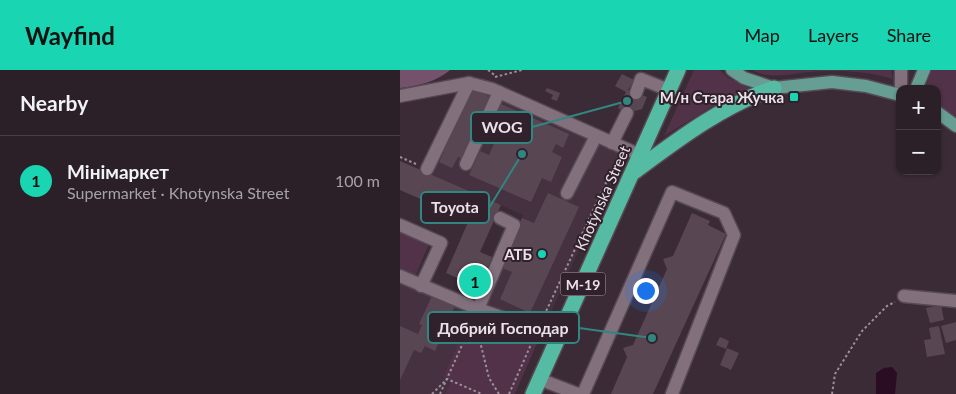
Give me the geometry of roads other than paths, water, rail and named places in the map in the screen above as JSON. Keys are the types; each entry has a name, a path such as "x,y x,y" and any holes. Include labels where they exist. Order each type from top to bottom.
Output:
{"highway":[{"name":"Khotynska Street","path":"538,388 678,70"},
{"path":"632,172 675,141 731,107 774,88"}],"main road":[{"path":"732,70 744,78 774,88 832,82 866,86 896,94"},
{"path":"918,85 924,70"},
{"path":"941,115 956,126"}],"street":[{"path":"901,70 901,85"},
{"path":"636,93 641,80 669,90"},
{"path":"427,169 469,84"},
{"path":"400,96 469,84 499,92 640,155"},
{"path":"466,164 499,92"},
{"path":"617,145 627,113"},
{"path":"567,193 596,136"},
{"path":"583,394 672,192 724,213 734,235 672,394"},
{"path":"478,309 514,226 500,218"},
{"path":"400,226 441,243 421,286"},
{"path":"400,276 478,309 559,339"},
{"path":"904,296 956,301"},
{"path":"538,388 578,394"}],"tunnel":[{"path":"627,113 636,93"}],"place":[{"name":"М/н Стара Жучка","path":"794,97"},
{"name":"WOG","path":"627,101"},
{"name":"Toyota","path":"522,154"},
{"name":"АТБ","path":"542,254"},
{"name":"Мінімаркет","path":"475,281"},
{"name":"Добрий Господар","path":"652,338"}]}
